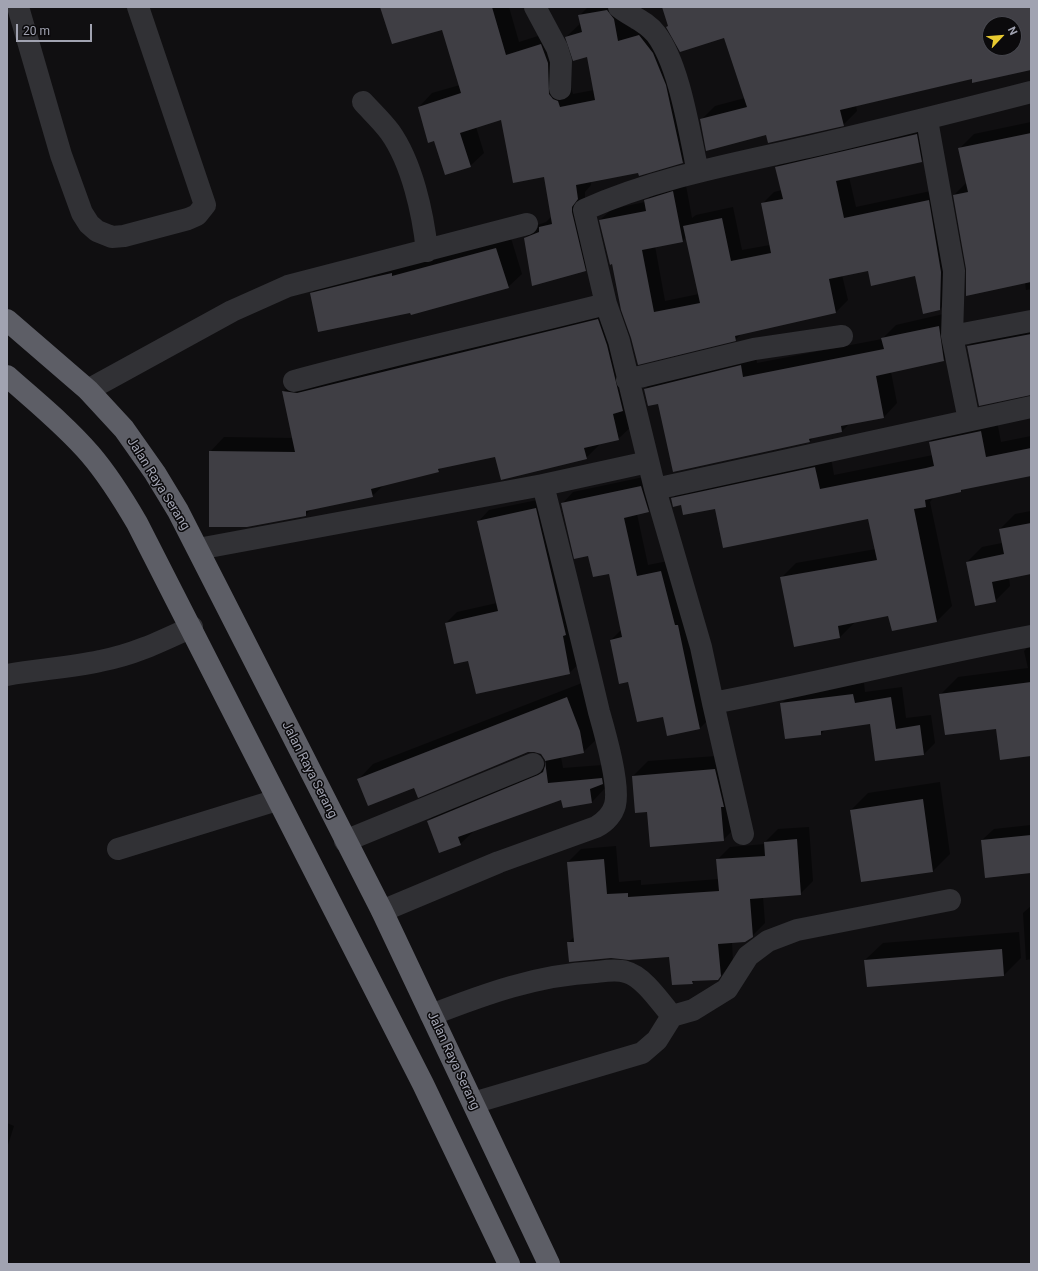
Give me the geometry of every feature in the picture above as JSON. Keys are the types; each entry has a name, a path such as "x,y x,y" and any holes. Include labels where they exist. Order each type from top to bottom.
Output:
{"highway":[{"name":"Jalan Raya Serang","path":"7,320 88,390 124,429 155,473 178,511 382,911 549,1264"},
{"path":"7,376 59,422 80,444 116,488 137,523 192,627 277,800 422,1084 509,1264"}],"street":[{"path":"18,7 61,155 82,213 89,224 97,231 112,237 140,233 188,219 197,215 205,205 138,7"},
{"path":"535,7 557,48 561,61 560,89"},
{"path":"619,7 637,17 655,33 665,49 679,89 698,172"},
{"path":"742,834 701,647 655,489 627,380 619,342 606,304 584,210 626,192 698,172 927,120 1031,92"},
{"path":"363,102 390,132 408,165 419,206 427,251"},
{"path":"927,120 954,271 952,336 969,420"},
{"path":"88,390 232,311 288,286 427,251 468,238 527,224"},
{"path":"294,381 606,304"},
{"path":"952,336 1031,321"},
{"path":"627,380 754,349 842,336"},
{"path":"655,489 1031,407"},
{"path":"198,549 543,485 648,462"},
{"path":"382,911 499,862 596,827 607,821 615,804 614,779 608,749 582,638 543,485"},
{"path":"7,675 32,670 76,666 117,657 146,648 192,627"},
{"path":"713,703 778,690 943,652 1031,636"},
{"path":"345,841 533,764"},
{"path":"118,849 277,800"},
{"path":"473,1103 642,1053 657,1040 672,1016 693,1010 727,989 748,956 768,941 797,930 950,900"},
{"path":"430,1015 487,994 529,981 583,973 609,971 626,972 639,978 672,1016"}],"building":[{"path":"380,7 492,7 506,55 541,44 548,63 549,94 553,99 558,101 560,107 595,100 587,57 573,61 565,37 582,32 578,15 607,10 614,19 618,41 639,35 653,53 666,85 683,163 639,176 638,173 576,185 578,199 572,207 572,212 586,271 532,286 524,238 539,232 539,227 552,224 544,177 513,183 501,120 460,133 471,167 445,175 434,141 428,143 418,107 461,93 442,30 392,44"},
{"path":"662,7 1031,7 1031,70 972,83 972,79 840,110 844,126 768,143 766,135 706,151 700,119 747,107 724,38 680,52 666,27 668,26"},
{"path":"1031,133 1031,282 966,296 966,269 953,195 968,192 958,148"},
{"path":"917,134 922,162 836,181 844,218 929,200 941,272 940,310 923,314 915,276 871,286 868,271 829,279 836,313 735,336 736,341 638,365 631,338 621,310 612,264 610,265 599,220 646,211 644,200 673,191 683,242 642,250 654,312 700,303 683,226 722,218 731,261 771,253 761,203 783,199 775,167"},
{"path":"496,248 509,288 411,315 410,313 318,332 310,293 392,273 392,276"},
{"path":"598,319 607,345 623,411 613,414 619,440 584,448 587,459 501,480 495,457 438,469 439,472 371,489 373,497 306,511 306,516 247,527 209,527 209,451 295,452 282,391 297,393"},
{"path":"939,326 944,361 876,376 884,418 841,426 842,432 809,439 810,442 673,472 658,404 648,406 644,389 741,365 743,377 884,349 881,338"},
{"path":"1031,334 1031,395 979,406 967,346"},
{"path":"981,431 986,457 1031,448 1031,476 961,490 961,492 925,500 926,507 914,509 937,622 892,631 888,616 838,626 840,638 794,647 780,577 877,560 868,519 723,548 715,509 683,515 681,505 673,507 671,498 815,467 820,489 926,468 934,466 929,442"},
{"path":"641,486 649,512 624,518 637,576 661,571 675,625 678,625 700,729 667,736 663,717 637,722 628,682 619,684 610,640 622,637 609,574 593,577 588,556 574,559 561,503"},
{"path":"536,508 566,635 563,636 570,674 476,694 468,661 454,664 445,623 498,611 477,521"},
{"path":"1031,523 1031,574 992,582 996,602 975,606 966,562 1004,554 999,529"},
{"path":"1031,682 1031,756 1000,760 996,729 945,735 939,694"},
{"path":"853,694 855,703 891,697 896,729 920,725 924,755 875,761 870,724 821,731 821,735 785,739 780,703"},
{"path":"567,697 580,731 584,753 545,761 541,754 528,752 418,798 414,788 368,806 357,779"},
{"path":"545,761 548,783 602,778 603,784 590,789 592,803 563,808 561,800 458,837 461,845 439,853 427,821 538,775 543,772"},
{"path":"715,769 724,807 721,807 724,841 650,847 647,812 635,813 632,776"},
{"path":"923,799 933,872 861,882 850,810"},
{"path":"1031,835 1031,873 985,878 981,840"},
{"path":"797,839 801,895 750,899 753,937 745,942 718,944 721,976 718,980 692,981 693,984 672,985 669,957 629,960 611,958 569,962 567,942 574,942 567,862 604,859 607,894 628,893 628,897 719,891 716,859 765,856 764,842"},
{"path":"1002,949 1004,976 867,987 864,960"}]}
